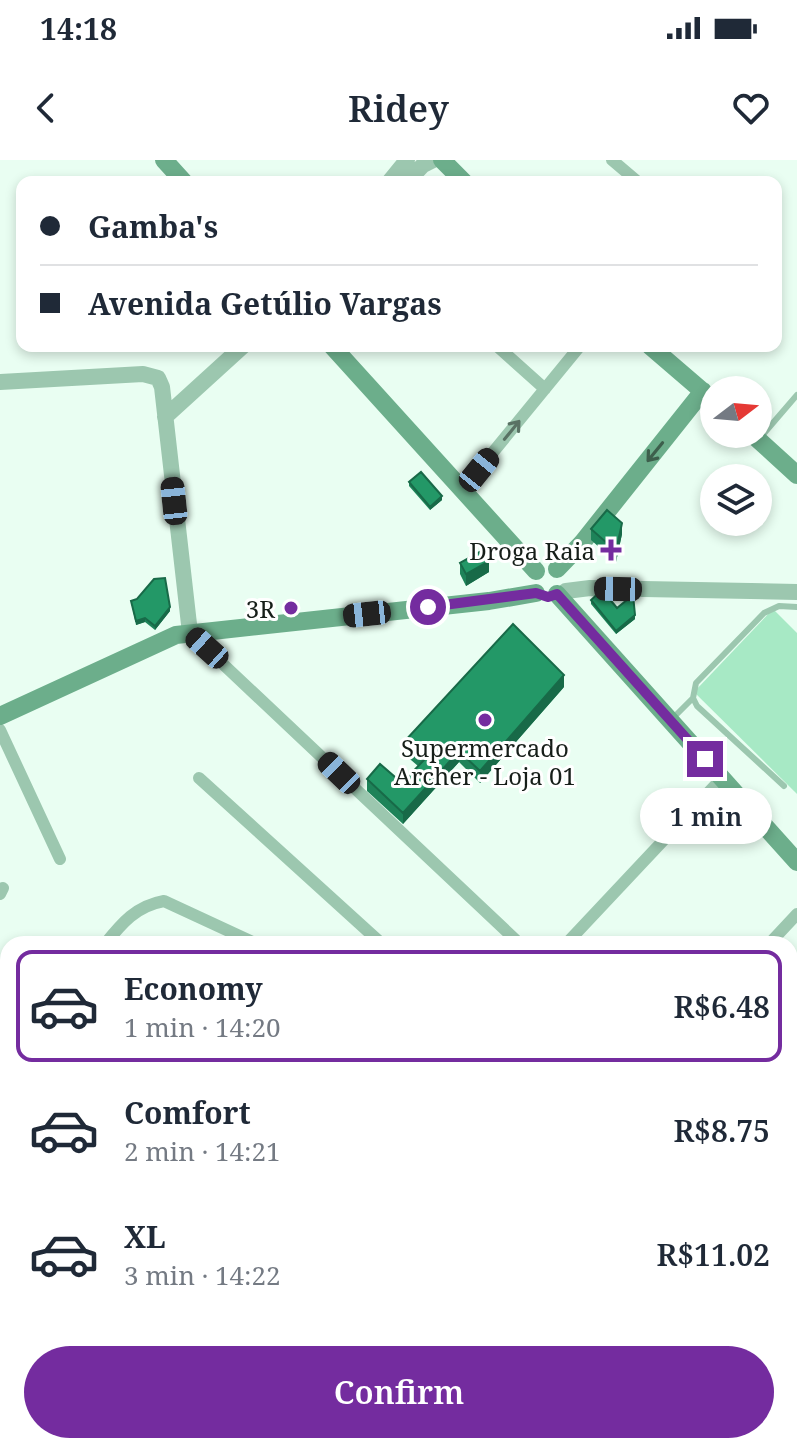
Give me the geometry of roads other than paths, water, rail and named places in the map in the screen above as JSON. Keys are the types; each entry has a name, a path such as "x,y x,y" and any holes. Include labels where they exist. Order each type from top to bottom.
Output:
{"main road":[{"path":"439,161 457,176"},
{"path":"337,352 536,571"},
{"path":"657,352 700,388"},
{"path":"0,716 176,635 489,601 536,593 548,597 560,587 582,543 700,406"},
{"path":"767,448 797,475"},
{"path":"536,593 532,582 536,571 546,566 671,721 797,862"}],"street":[{"path":"394,176 407,160"},
{"path":"612,160 631,176"},
{"path":"413,176 423,165 439,161"},
{"path":"165,417 236,352"},
{"path":"504,352 545,389"},
{"path":"462,490 575,352"},
{"path":"0,382 152,375 158,378 162,387 190,633 512,936"},
{"path":"560,587 566,591 590,588 797,592"},
{"path":"0,730 60,859"},
{"path":"199,778 373,936"},
{"path":"574,936 722,778"},
{"path":"111,936 123,921 140,908 164,901 240,936"},
{"path":"776,936 797,914"}],"lane":[{"path":"772,420 797,395"},
{"path":"671,721 693,698 696,683 764,613 779,606 797,607"},
{"path":"693,698 697,706 784,786"}],"place":[{"name":"Droga Raia","path":"611,550"},
{"name":"3R","path":"291,608"},
{"name":"Supermercado Archer - Loja 01","path":"485,720"}]}
